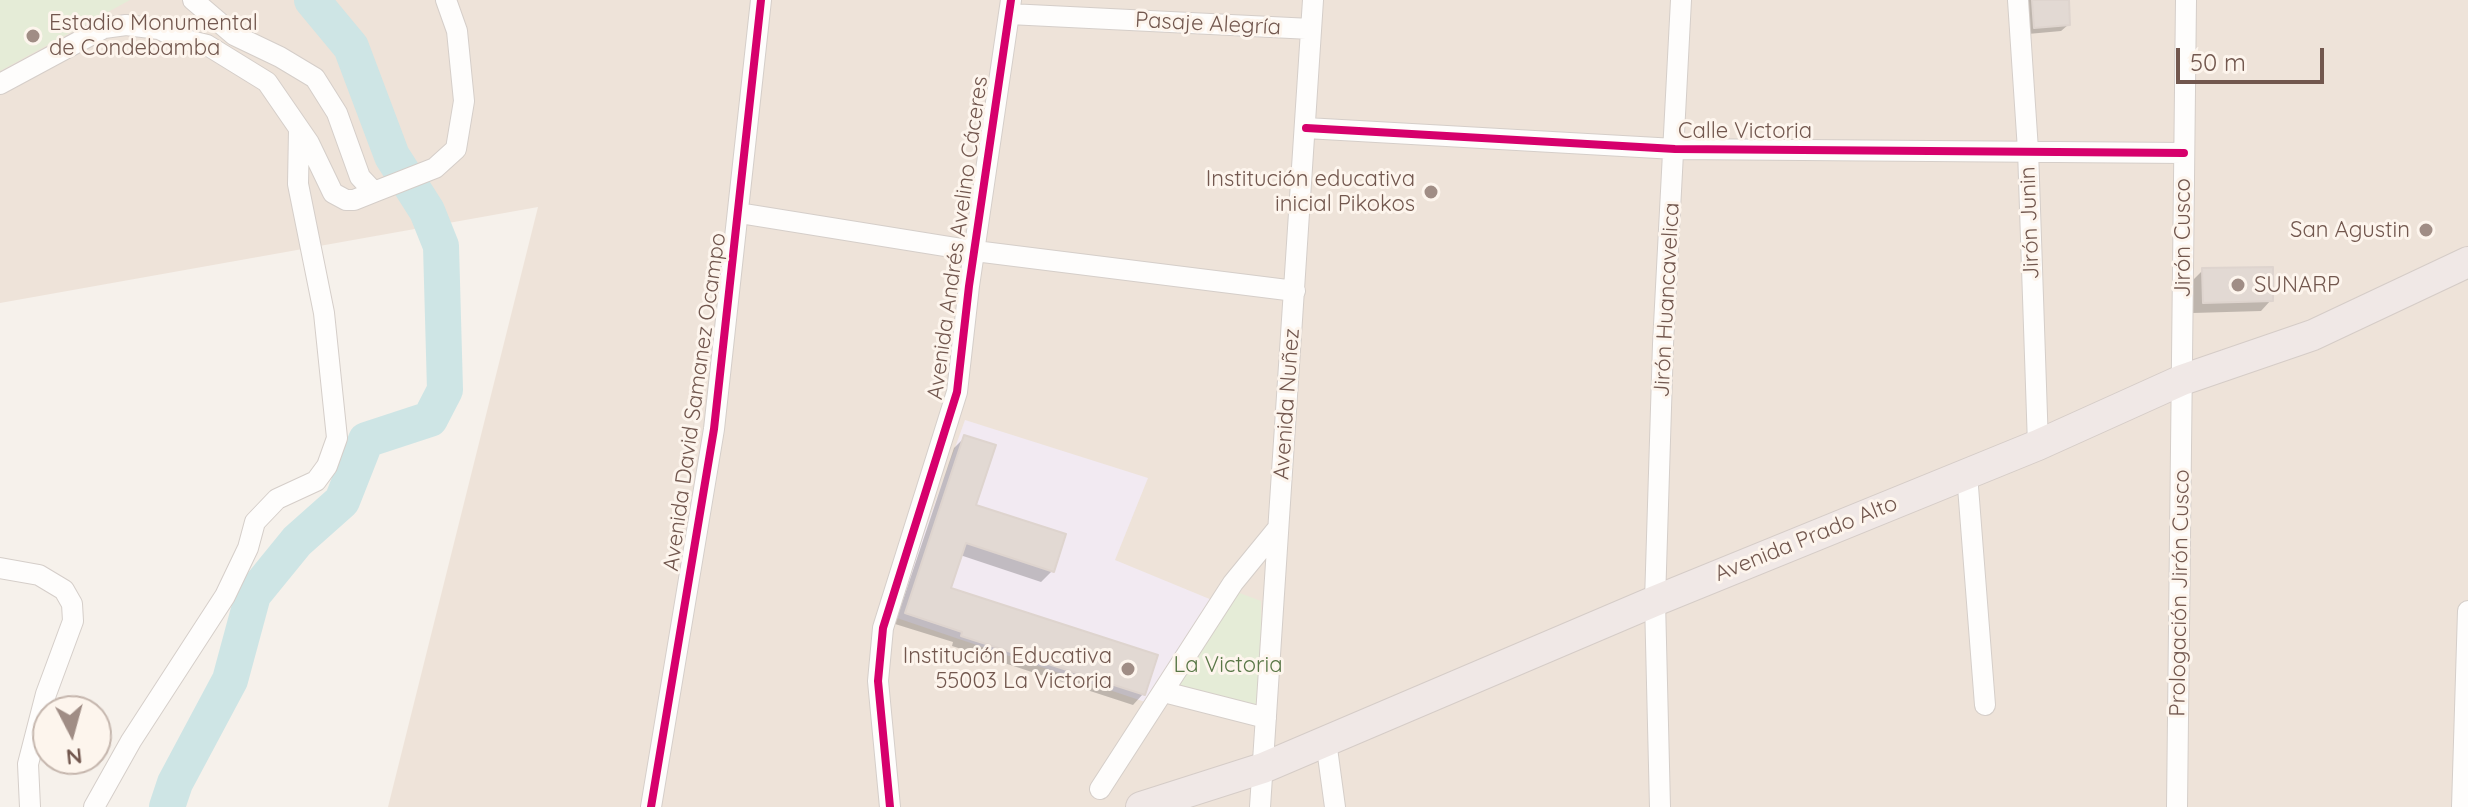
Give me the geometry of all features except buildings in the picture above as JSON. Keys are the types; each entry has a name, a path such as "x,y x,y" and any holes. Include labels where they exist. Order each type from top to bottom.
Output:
{"highway":[{"name":"Avenida Prado Alto","path":"1141,807 1263,768 1655,601 2038,445 2182,380 2313,335 2468,262"}],"street":[{"path":"193,0 234,35 315,78 337,113 360,177 378,191"},
{"path":"0,84 104,28 144,26 207,45 267,82 309,143 333,193 346,200 354,200 435,168 456,149 464,101 457,31 446,0"},
{"name":"Avenida David Samanez Ocampo","path":"651,807 714,429 761,0"},
{"name":"Avenida Nuñez","path":"1260,807 1313,0"},
{"name":"Jirón Huancavelica","path":"1660,807 1655,601 1663,344 1681,0"},
{"name":"Jirón Junin","path":"2018,0 2028,150 2038,445"},
{"name":"Jirón Cusco","path":"2182,380 2186,0"},
{"name":"Pasaje Alegría","path":"1010,7 1311,29"},
{"name":"Avenida Andrés Avelino Cáceres","path":"890,807 878,681 883,628 957,392 1010,7"},
{"name":"Calle Victoria","path":"1306,128 1675,149 2184,153"},
{"path":"94,807 131,741 225,596 248,548 255,522 277,499 316,481 327,466 337,438 324,313 298,184 299,130"},
{"path":"739,213 975,251 1295,291"},
{"name":"Prologación Jirón Cusco","path":"2177,807 2182,380"},
{"path":"1967,474 1985,705"},
{"path":"1100,789 1233,583 1278,528"},
{"path":"0,568 39,575 64,590 72,604 73,621 46,694 28,764 30,807"},
{"path":"2462,807 2468,611"},
{"path":"1164,692 1266,718"},
{"path":"1326,741 1335,807"}],"shaded area":[{"path":"0,0 2468,0 2468,807 388,807 538,207 0,303"},
{"name":"La Victoria","path":"965,420 1148,478 1115,560 1212,600 1148,703 894,617"}],"green space":[{"name":"Estadio Monumental de Condebamba","path":"0,0 130,0 0,71"},
{"name":"La Victoria","path":"1237,592 1261,601 1262,708 1174,687"}],"waterway":[{"path":"167,807 175,783 230,680 253,595 297,541 342,501 366,440 430,419 445,390 441,246 427,211 392,156 351,47 312,0"}],"cycle path":[{"path":"651,807 714,429 761,0"},
{"path":"890,807 878,681 883,628 957,392 969,286 1011,0"},
{"path":"1306,128 1675,149 2184,153"}],"place":[{"name":"Estadio Monumental de Condebamba","path":"33,36"},
{"name":"Institución educativa inicial Pikokos","path":"1431,192"},
{"name":"San Agustin","path":"2426,230"},
{"name":"SUNARP","path":"2238,285"},
{"name":"Institución Educativa 55003 La Victoria","path":"1128,669"}]}
